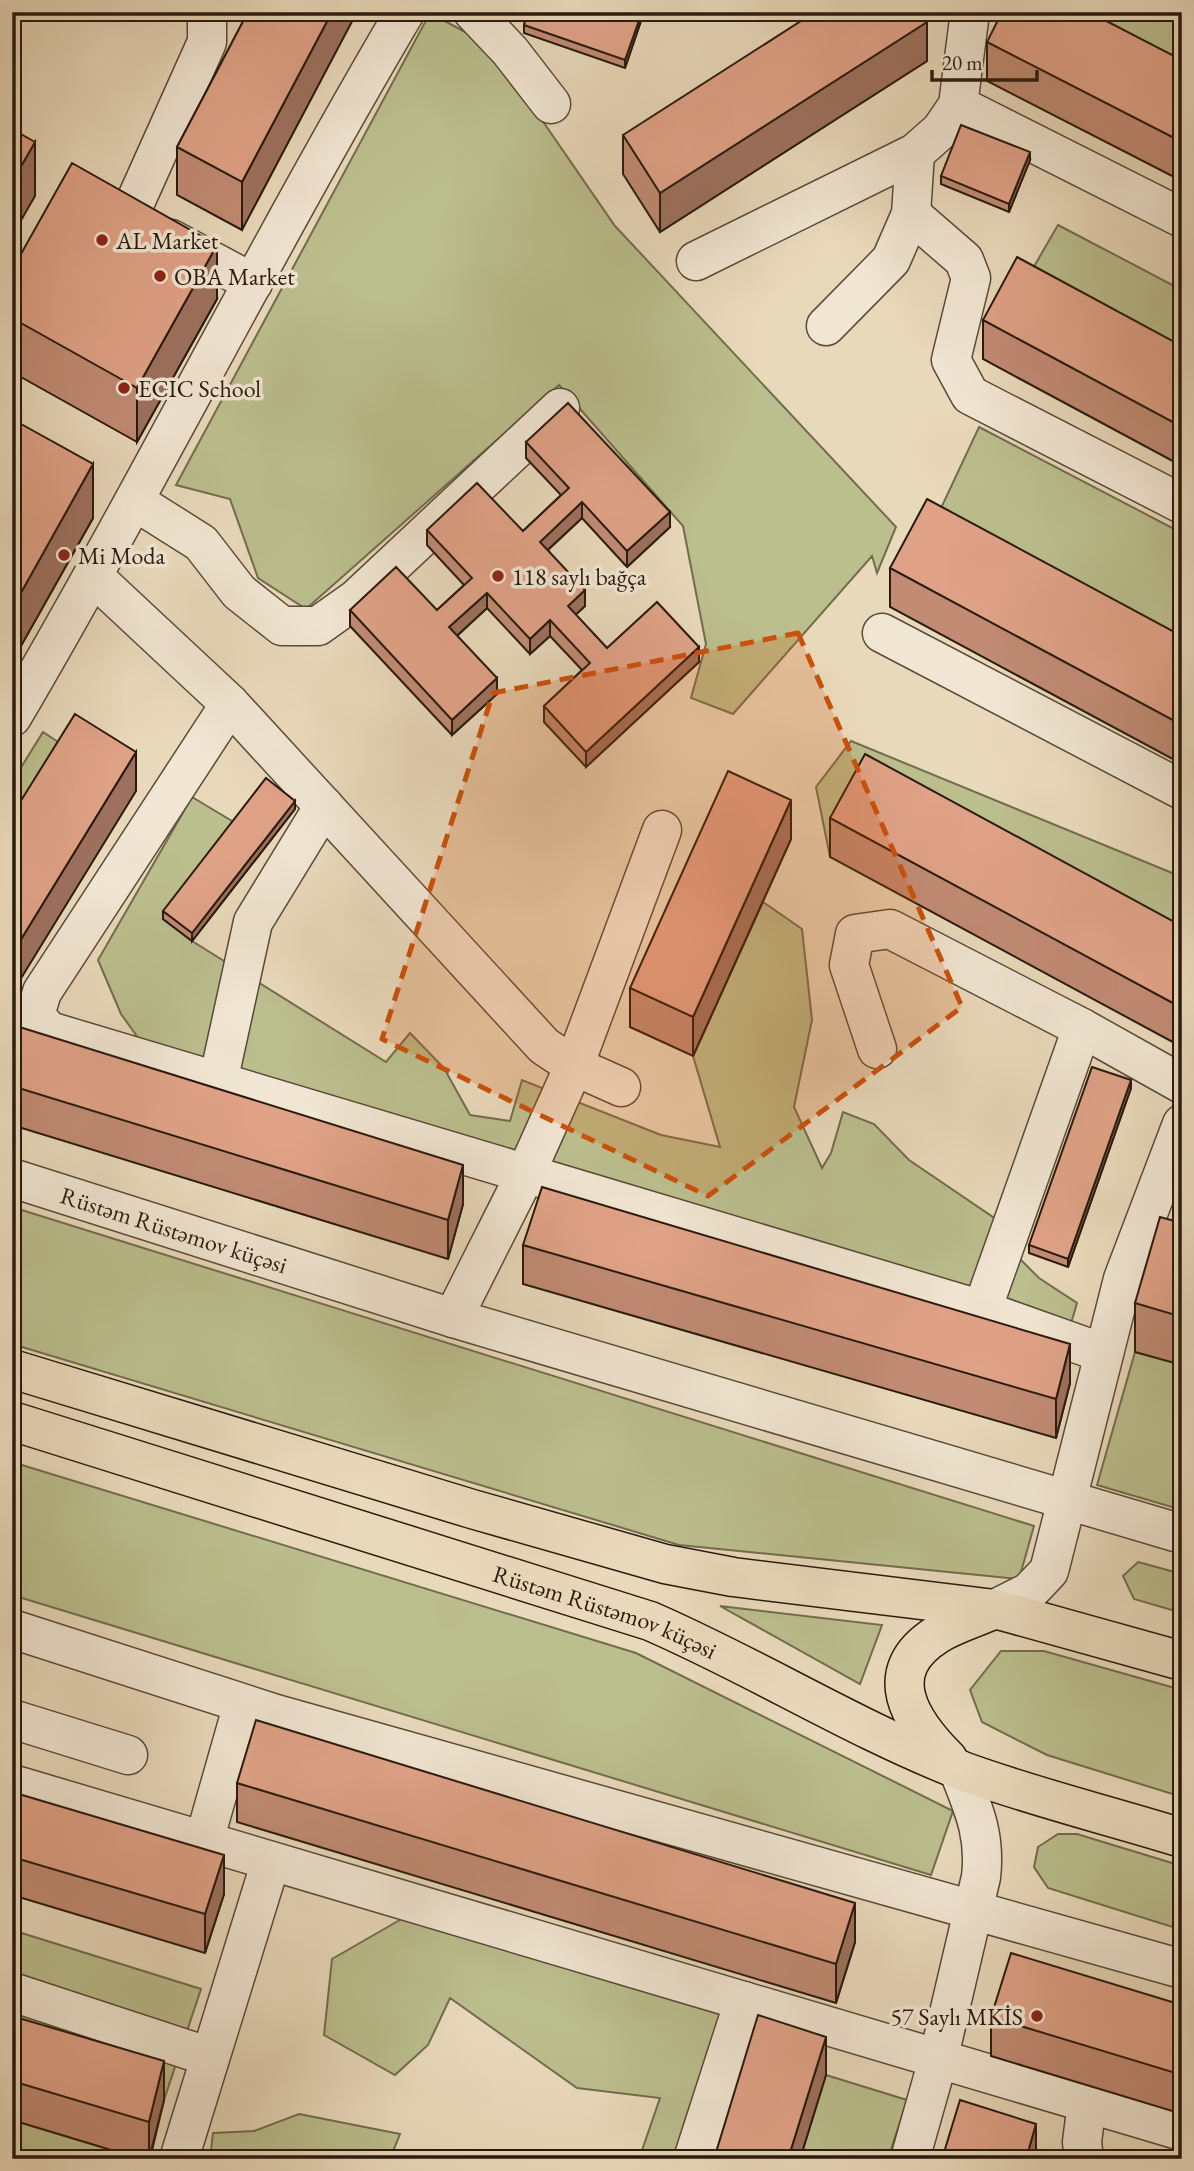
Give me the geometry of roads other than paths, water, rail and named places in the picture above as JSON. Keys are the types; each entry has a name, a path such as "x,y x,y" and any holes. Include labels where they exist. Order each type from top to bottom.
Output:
{"main road":[{"path":"12,1369 472,1509 665,1564 733,1577 995,1609 1182,1661"},
{"name":"Rüstəm Rüstəmov küçəsi","path":"12,1421 650,1621 726,1654 843,1717 958,1769 1182,1838"},
{"path":"958,1769 926,1737 909,1712 904,1679 916,1655 937,1634 995,1609"}],"street":[{"path":"129,216 207,42 207,12"},
{"path":"16,704 94,577 253,283 405,12"},
{"path":"473,12 510,51 551,104"},
{"path":"696,261 915,153 941,130 958,105 970,12"},
{"path":"958,105 1182,218"},
{"path":"826,326 891,260 911,214 915,153"},
{"path":"92,198 253,283"},
{"path":"911,214 964,260 971,278 951,360 970,395 1182,504"},
{"path":"136,502 201,543 239,592 282,626 318,626 356,599 560,408"},
{"path":"94,577 230,704 544,1046 574,1066 621,1087"},
{"path":"882,633 1182,790"},
{"path":"230,704 42,992 24,1024 982,1310 1103,1353"},
{"path":"218,1082 253,922 324,806"},
{"path":"453,1318 526,1173 574,1066 662,830"},
{"path":"877,1049 849,965 855,934 890,929 1082,1028 1182,1084"},
{"path":"982,1310 1082,1028"},
{"path":"995,1609 1030,1592 1049,1571 1123,1279 1182,1124"},
{"name":"Rüstəm Rüstəmov küçəsi","path":"12,1178 453,1318 1182,1534"},
{"path":"12,1629 243,1703 1182,1969"},
{"path":"204,1841 243,1703"},
{"path":"12,1719 128,1755"},
{"path":"910,2159 938,2060 974,1908 984,1849 979,1824 958,1769"},
{"path":"12,1784 1182,2131"},
{"path":"179,2159 271,1861"},
{"path":"12,1993 210,2057"},
{"path":"693,2159 744,2001"},
{"path":"1084,2159 1082,2142 1087,2103"}],"place":[{"name":"AL Market","path":"102,240"},
{"name":"OBA Market","path":"160,276"},
{"name":"ECIC School","path":"124,388"},
{"name":"Mi Moda","path":"64,555"},
{"name":"118 saylı bağça","path":"498,576"},
{"name":"57 Saylı MKİS","path":"1037,2016"}]}
